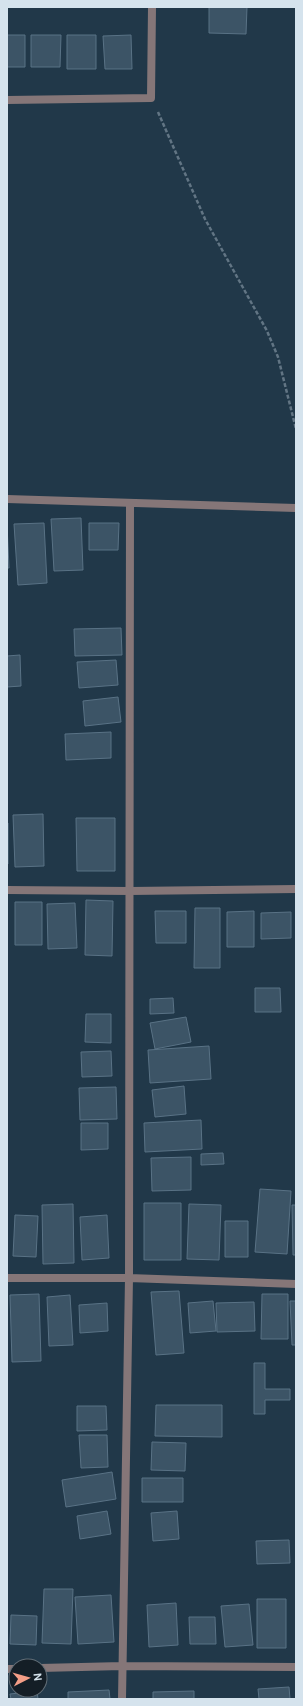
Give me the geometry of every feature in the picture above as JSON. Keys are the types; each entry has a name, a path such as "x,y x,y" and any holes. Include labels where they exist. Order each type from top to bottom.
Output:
{"street":[{"path":"7,100 151,98 152,7"},
{"path":"7,499 296,508"},
{"path":"122,1699 129,1278 130,503"},
{"path":"7,890 296,890"},
{"path":"7,1278 129,1278 296,1284"},
{"path":"48,1668 122,1666 296,1667"}],"path":[{"path":"151,98 205,219 267,331 278,358 296,429"}],"building":[{"path":"209,7 247,7 246,34 209,33"},
{"path":"7,35 25,35 25,67 7,67"},
{"path":"31,35 61,35 60,67 31,67"},
{"path":"67,35 96,35 96,69 67,69"},
{"path":"131,35 132,69 105,69 103,36"},
{"path":"81,518 83,570 54,571 51,519"},
{"path":"44,523 47,583 18,585 14,524"},
{"path":"89,523 119,523 118,550 89,550"},
{"path":"7,524 9,568 7,568"},
{"path":"121,628 122,655 75,656 74,629"},
{"path":"20,655 21,686 7,687 7,656"},
{"path":"116,660 118,685 79,688 77,662"},
{"path":"118,697 121,722 85,726 83,701"},
{"path":"111,732 111,758 66,760 65,734"},
{"path":"43,814 44,866 15,867 13,815"},
{"path":"76,818 115,818 115,871 77,871"},
{"path":"8,823 8,864 7,864"},
{"path":"86,900 113,901 112,956 85,955"},
{"path":"15,902 42,902 42,945 15,945"},
{"path":"75,903 77,948 48,949 47,904"},
{"path":"195,908 220,908 220,968 194,968"},
{"path":"155,911 186,911 186,943 156,943"},
{"path":"254,911 254,947 227,947 227,912"},
{"path":"291,912 291,938 261,939 261,913"},
{"path":"255,988 280,988 281,1012 255,1012"},
{"path":"173,998 174,1013 150,1014 150,999"},
{"path":"86,1014 111,1014 111,1043 85,1042"},
{"path":"186,1017 191,1042 155,1049 150,1023"},
{"path":"209,1046 211,1079 150,1083 148,1050"},
{"path":"111,1051 112,1076 82,1077 81,1052"},
{"path":"184,1086 186,1114 155,1117 152,1090"},
{"path":"116,1087 117,1119 80,1120 79,1088"},
{"path":"201,1120 202,1149 145,1152 144,1123"},
{"path":"81,1123 108,1123 108,1149 81,1150"},
{"path":"223,1153 224,1164 201,1165 201,1154"},
{"path":"191,1157 191,1190 152,1191 151,1158"},
{"path":"260,1189 291,1191 287,1254 255,1252"},
{"path":"144,1203 181,1203 181,1260 144,1260"},
{"path":"73,1204 74,1263 43,1264 42,1205"},
{"path":"189,1204 221,1205 219,1260 187,1259"},
{"path":"292,1205 296,1205 296,1255 293,1255"},
{"path":"15,1215 38,1216 36,1257 13,1256"},
{"path":"107,1215 109,1258 82,1260 80,1217"},
{"path":"225,1221 248,1221 248,1257 225,1257"},
{"path":"179,1291 184,1353 156,1355 151,1292"},
{"path":"39,1294 41,1361 12,1362 10,1295"},
{"path":"262,1294 288,1294 288,1339 261,1339"},
{"path":"70,1295 73,1345 49,1346 47,1297"},
{"path":"213,1301 216,1331 190,1333 188,1303"},
{"path":"290,1301 296,1301 296,1345 292,1345"},
{"path":"254,1302 255,1331 217,1332 216,1303"},
{"path":"107,1303 108,1331 80,1333 79,1305"},
{"path":"254,1363 265,1363 265,1389 290,1389 290,1400 265,1400 265,1414 254,1414"},
{"path":"156,1405 222,1405 222,1437 155,1436"},
{"path":"77,1406 106,1406 107,1430 77,1431"},
{"path":"79,1435 107,1435 108,1467 81,1468"},
{"path":"152,1442 186,1443 185,1471 151,1470"},
{"path":"112,1472 116,1499 66,1507 62,1480"},
{"path":"142,1478 183,1478 183,1502 142,1502"},
{"path":"107,1511 111,1534 80,1539 77,1516"},
{"path":"177,1511 179,1539 153,1541 151,1513"},
{"path":"289,1540 290,1563 257,1564 256,1541"},
{"path":"44,1589 73,1589 71,1644 42,1643"},
{"path":"111,1595 114,1642 78,1644 75,1597"},
{"path":"257,1599 286,1599 286,1648 257,1648"},
{"path":"176,1603 178,1645 149,1647 147,1605"},
{"path":"249,1604 253,1645 225,1647 221,1606"},
{"path":"11,1615 37,1616 36,1645 10,1644"},
{"path":"189,1617 215,1617 216,1644 190,1644"},
{"path":"289,1687 290,1699 259,1699 258,1689"},
{"path":"109,1690 110,1699 68,1699 68,1692"},
{"path":"194,1691 194,1699 153,1699 153,1692"},
{"path":"11,1698 38,1699 11,1699"}]}
